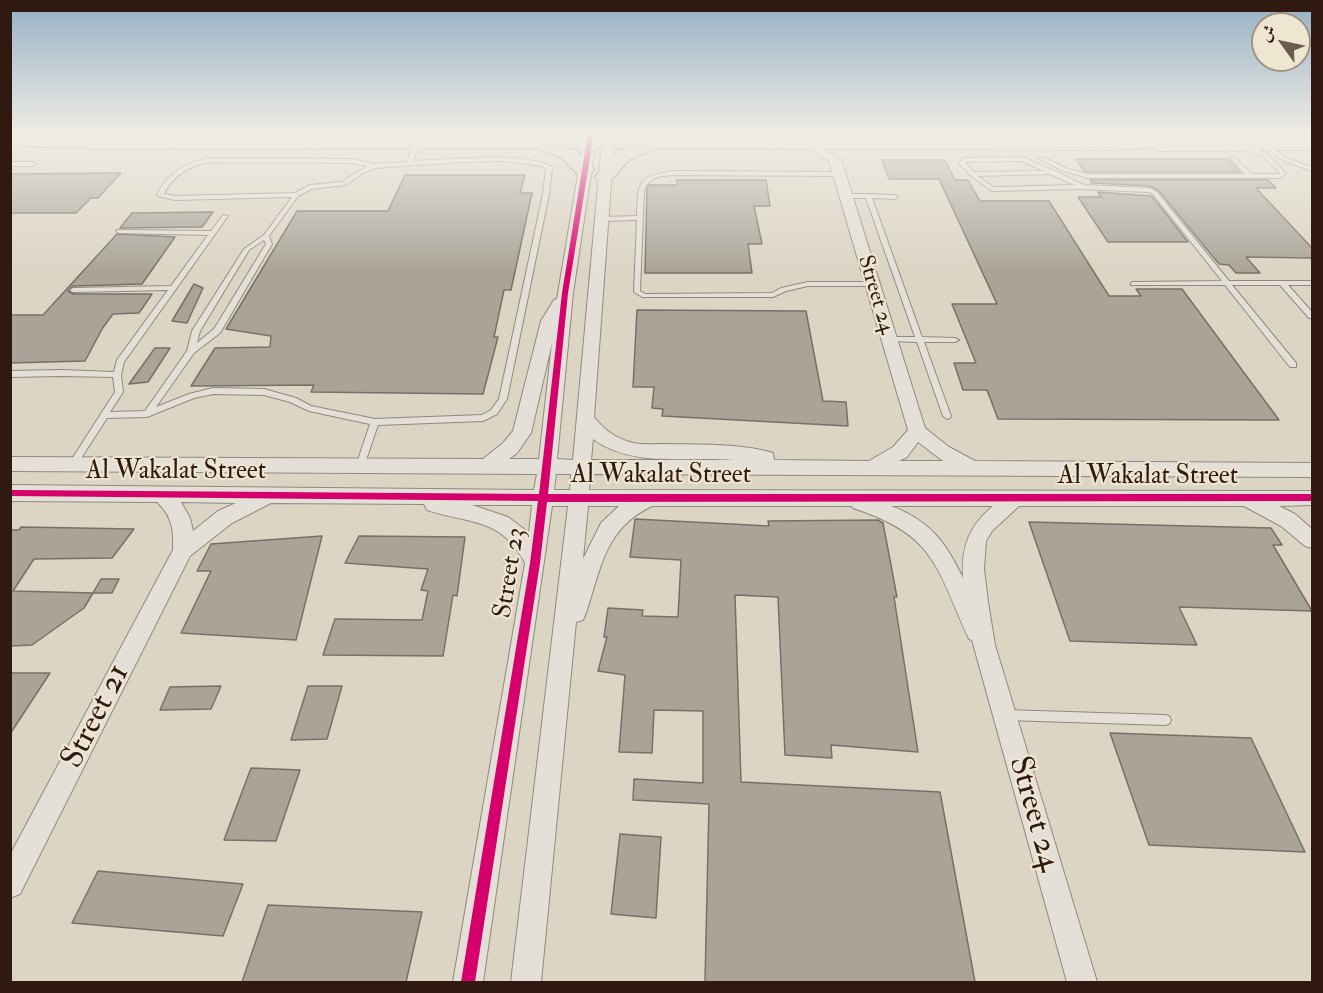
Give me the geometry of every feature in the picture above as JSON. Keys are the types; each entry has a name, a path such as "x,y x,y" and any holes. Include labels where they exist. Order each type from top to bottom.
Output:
{"street":[{"name":"Street 23","path":"468,982 535,563 565,292 583,179"},
{"path":"526,982 565,641 605,179"},
{"name":"Street 24","path":"840,179 917,431"},
{"name":"Street 23","path":"486,467 510,448 522,433 549,321 565,292"},
{"path":"585,418 595,431 610,442 633,450 731,453 831,468"},
{"path":"873,468 900,452 917,431 942,452 976,469"},
{"name":"Al Wakalat Street","path":"10,464 1312,470"},
{"name":"Al Wakalat Street","path":"10,492 544,498 1312,498"},
{"path":"160,493 172,503 180,516 184,532 183,550"},
{"name":"Street 21","path":"10,884 183,550 225,517 273,494"},
{"path":"394,496 468,512 505,525 516,533 535,563"},
{"path":"565,641 608,530 623,513 652,497"},
{"name":"Street 24","path":"841,497 894,515 928,537 940,553 984,645 1082,982"},
{"name":"Street 24","path":"984,645 975,573 975,542 981,530 1015,497"},
{"path":"1246,498 1288,520 1312,540"}],"lane":[{"path":"172,179 160,195 175,198 296,195"},
{"path":"191,351 196,331 247,249 266,236 296,195 310,187 344,184 350,179"},
{"path":"106,415 147,414 192,396 213,391 264,393 293,400 309,408 375,422 483,418 494,412 503,399 548,179"},
{"path":"647,179 641,190 637,292 644,296 773,296 784,289 801,284 871,284"},
{"path":"979,179 992,189 1083,187 1149,190 1155,193 1293,364"},
{"path":"1068,179 1083,187"},
{"path":"845,196 895,197"},
{"path":"868,196 947,416"},
{"path":"73,464 119,392 117,375 120,362 225,216"},
{"path":"601,219 639,218"},
{"path":"119,231 212,233"},
{"path":"147,414 191,351 217,331 269,244 266,236"},
{"path":"1282,283 1312,316"},
{"path":"1133,284 1312,283"},
{"path":"73,290 173,288"},
{"path":"888,339 955,340"},
{"path":"10,374 117,375"},
{"path":"360,466 375,422"},
{"path":"1005,715 1165,720"}],"building":[{"path":"10,179 115,179 98,198 91,198 76,213 10,213"},
{"path":"403,179 524,179 520,193 532,193 511,290 504,290 494,337 498,337 483,394 311,392 314,385 191,386 215,348 270,347 271,336 226,329 297,211 388,211"},
{"path":"939,179 968,180 980,201 1049,201 1109,296 1141,296 1136,289 1182,289 1279,420 998,419 987,390 963,390 954,363 976,363 952,304 997,304"},
{"path":"677,180 766,180 770,206 754,206 762,244 748,244 752,273 645,273 647,188 649,185 677,185"},
{"path":"1090,180 1268,180 1276,188 1256,188 1312,248 1312,258 1246,257 1260,273 1236,273 1229,265 1219,264 1158,190 1149,186 1092,183"},
{"path":"1098,192 1152,196 1188,242 1108,242 1078,197 1101,197"},
{"path":"213,212 202,227 120,228 132,213"},
{"path":"117,234 175,237 142,284 73,286 68,291 73,294 152,294 139,313 113,314 85,361 10,363 10,315 43,315"},
{"path":"194,284 203,288 187,323 172,321"},
{"path":"637,310 806,311 823,401 846,402 848,426 662,416 663,409 652,408 654,387 633,387"},
{"path":"155,348 170,348 148,382 129,384"},
{"path":"635,519 769,526 768,521 878,520 883,523 897,597 894,597 918,752 831,745 832,758 785,755 778,597 735,595 741,782 940,792 975,982 705,982 709,804 633,800 634,779 703,783 703,711 654,710 652,753 619,752 625,675 598,671 607,637 604,637 608,608 643,610 642,616 678,617 681,560 630,557"},
{"path":"1029,522 1271,528 1282,545 1273,545 1312,611 1179,607 1197,645 1070,641"},
{"path":"21,527 134,529 112,558 34,559 13,591 93,593 84,608 32,645 10,646 10,530 19,530"},
{"path":"322,536 296,640 181,633 211,571 197,571 211,544"},
{"path":"359,536 465,537 457,596 453,595 443,656 323,655 335,619 422,620 428,591 421,590 428,569 345,563"},
{"path":"101,579 119,579 112,593 93,593"},
{"path":"10,673 50,673 10,734"},
{"path":"221,686 211,709 160,710 170,687"},
{"path":"308,686 342,686 327,739 291,740"},
{"path":"1110,733 1251,738 1305,852 1149,845"},
{"path":"251,768 300,770 276,841 224,840"},
{"path":"620,834 661,837 656,918 611,914"},
{"path":"98,871 243,884 223,936 72,923"},
{"path":"268,905 422,912 406,982 242,982"}],"cycle path":[{"path":"468,982 535,563 565,293 583,179"},
{"path":"10,493 544,498 1312,498"}]}
